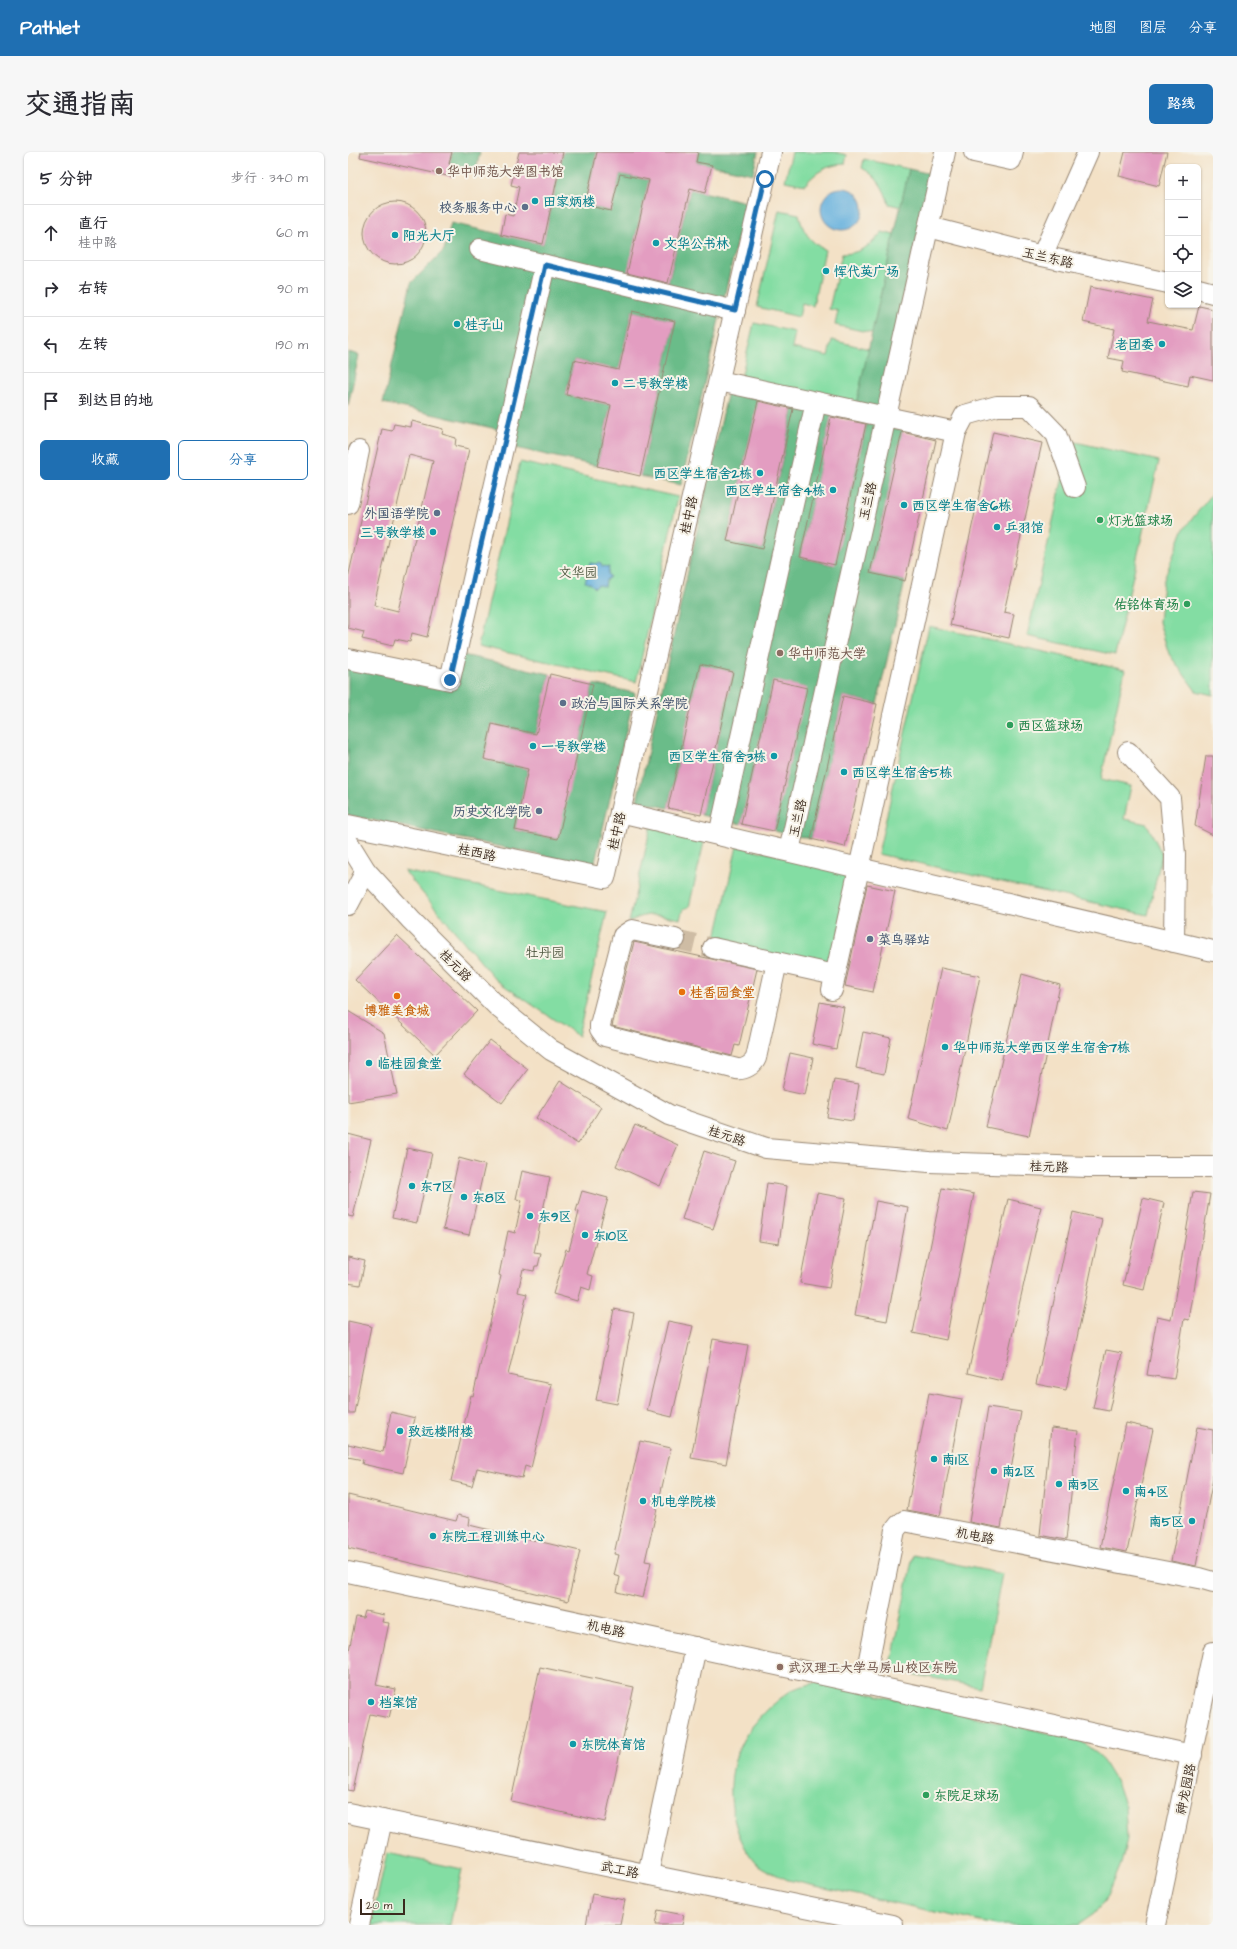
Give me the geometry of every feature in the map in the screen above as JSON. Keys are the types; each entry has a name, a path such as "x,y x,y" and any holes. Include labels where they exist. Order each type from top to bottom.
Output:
{"street":[{"name":"桂中路","path":"605,878 771,152"},
{"name":"玉兰路","path":"789,851 945,152"},
{"path":"974,152 1011,160 1013,152"},
{"path":"1042,256 1088,152"},
{"name":"玉兰东路","path":"929,227 1042,256 1165,282"},
{"path":"480,249 735,310"},
{"path":"348,659 450,680 545,265"},
{"path":"1201,290 1213,293"},
{"path":"719,381 956,432"},
{"path":"719,835 816,402"},
{"path":"713,948 777,962 834,983 956,432 965,415 997,406 1029,406 1056,434 1075,487"},
{"path":"348,504 359,451"},
{"path":"1128,752 1170,798 1175,854 1174,942"},
{"path":"620,812 1213,952"},
{"name":"桂西路","path":"348,825 605,878"},
{"name":"桂元路","path":"348,842 366,871 411,920 498,1007 550,1050 669,1115 766,1148 929,1162 1088,1167 1213,1167"},
{"path":"348,905 366,871"},
{"path":"675,939 632,930 623,936 600,1025 600,1029 605,1036 729,1067 743,1068 753,1063 756,1058 777,962"},
{"name":"机电路","path":"864,1684 895,1530 899,1524 904,1521 1199,1578 1213,1582"},
{"name":"机电路","path":"348,1572 1192,1755"},
{"path":"648,1874 696,1647"},
{"name":"神龙园路","path":"1155,1925 1213,1652"},
{"name":"武工路","path":"348,1813 893,1925"},
{"path":"360,1925 382,1820"}],"green space":[{"path":"452,152 480,152 476,170 449,164"},
{"path":"563,152 597,152 585,205 611,211 620,174 649,180 627,275 668,284 690,189 746,202 681,485 640,476 675,321 632,311 619,370 574,360 566,395 611,405 597,466 511,447 514,433 383,403 411,283 444,250 451,223 543,244"},
{"path":"698,152 758,152 753,174 696,162"},
{"path":"792,152 834,152 847,155 845,164 828,167 818,172 805,185 785,181"},
{"path":"864,159 909,169 901,207 889,204 885,193 876,179 862,168"},
{"path":"909,169 931,174 878,409 856,404"},
{"path":"779,210 799,214 802,226 811,240 825,250 813,306 802,303 799,317 757,307"},
{"path":"882,232 894,235 872,333 835,325 838,311 829,309 842,254 848,254 865,248"},
{"path":"754,323 795,332 792,348 828,356 832,340 869,349 856,404 741,378"},
{"path":"348,352 359,355 348,406"},
{"path":"728,391 759,398 727,541 762,549 794,406 832,414 800,557 834,565 867,422 903,430 870,573 905,581 877,704 843,696 811,839 774,831 806,688 773,681 741,824 701,815 733,672 700,665 668,808 637,801"},
{"name":"灯光篮球场","path":"1071,441 1159,461 1115,655 1027,636"},
{"name":"文华园","path":"520,462 678,497 636,682 478,646"},
{"name":"佑铭体育场","path":"1213,493 1213,695 1196,691 1169,654 1159,622 1163,582 1183,530"},
{"name":"西区篮球场","path":"929,626 1125,670 1101,779 1131,786 1124,819 1147,824 1162,854 1148,915 878,854"},
{"path":"463,655 550,674 536,734 492,724 484,758 528,769 515,830 557,839 593,684 635,693 594,866 348,815 348,667 454,688"},
{"path":"651,826 705,838 689,907 683,909 680,919 660,915 648,915 629,922"},
{"path":"737,846 853,872 831,968 715,942"},
{"name":"牡丹园","path":"404,871 607,912 578,1036 496,980"},
{"path":"913,1555 1002,1574 980,1687 890,1670"},
{"name":"东院足球场","path":"818,1682 1080,1740 1100,1756 1117,1784 1125,1807 1127,1840 1121,1864 1108,1896 1094,1914 1078,1925 996,1925 788,1880 756,1863 739,1835 734,1820 731,1787 737,1755 747,1733 758,1719 772,1706 792,1690"},
{"path":"387,1853 462,1869 450,1925 371,1925"}],"water":[{"path":"838,188 846,188 854,191 860,197 863,209 860,221 854,227 846,230 838,230 830,227 824,221 821,213 821,205 824,197 830,191"},
{"path":"598,562 601,563 602,566 609,567 608,574 610,577 606,580 605,587 598,585 595,588 591,584 585,582 587,576 585,571 589,569 590,563 596,564"}],"building":[{"name":"华中师范大学图书馆","path":"361,152 452,152 449,164 454,165 452,177 360,157"},
{"name":"田家炳楼","path":"519,152 563,152 543,244 501,235 505,214 513,216 519,187 511,185"},
{"name":"文华公书林","path":"597,152 698,152 696,162 712,165 705,193 690,189 668,283 627,273 649,180 620,174 611,211 585,205"},
{"path":"1125,152 1167,152 1159,186 1119,176"},
{"name":"阳光大厅","path":"389,202 401,202 417,211 424,221 426,233 424,245 417,255 401,264 389,264 378,259 369,250 364,239 364,227 369,216 378,207"},
{"name":"老团委","path":"1090,287 1153,300 1148,321 1193,330 1198,308 1201,308 1201,306 1213,309 1213,380 1190,375 1188,386 1122,372 1124,361 1108,358 1114,329 1083,322"},
{"name":"二号教学楼","path":"632,311 675,321 640,476 597,466 611,405 566,395 574,360 619,370"},
{"name":"西区学生宿舍2栋","path":"758,401 793,409 762,549 727,541"},
{"name":"西区学生宿舍4栋","path":"831,417 866,424 835,565 800,557"},
{"name":"三号教学楼","path":"412,421 443,429 442,434 456,438 455,446 469,449 427,637 412,633 410,642 395,639 393,646 362,639 364,632 348,628 348,578 382,429 392,431 394,424 411,427","holes":["409,455 433,461 398,611 374,605"]},
{"name":"西区学生宿舍6栋","path":"902,432 936,440 905,581 870,573"},
{"name":"乒羽馆","path":"993,432 1042,443 1004,612 1014,614 1009,638 950,625"},
{"path":"700,664 733,672 701,815 668,808"},
{"name":"一号教学楼","path":"550,674 593,684 558,839 515,830 528,769 484,759 492,724 536,734"},
{"name":"西区学生宿舍3栋","path":"773,680 807,688 774,831 741,824"},
{"name":"西区学生宿舍5栋","path":"843,696 877,704 845,847 811,839"},
{"path":"1206,756 1213,756 1213,835 1195,826"},
{"name":"菜鸟驿站","path":"867,885 895,891 873,992 845,986"},
{"path":"397,935 477,1011 435,1055 355,980"},
{"name":"桂香园食堂","path":"634,942 757,969 739,1046 735,1045 732,1056 612,1026"},
{"name":"华中师范大学西区学生宿舍7栋","path":"941,968 980,976 948,1131 908,1119"},
{"path":"1022,974 1060,985 1029,1136 986,1127"},
{"path":"820,1002 844,1007 836,1049 812,1044"},
{"name":"临桂园食堂","path":"348,1011 384,1033 397,1094 348,1102"},
{"path":"863,1032 891,1038 884,1074 856,1068"},
{"path":"490,1040 528,1069 502,1103 464,1074"},
{"path":"790,1053 813,1058 805,1095 782,1090"},
{"path":"834,1080 859,1084 853,1121 827,1117"},
{"path":"560,1081 601,1107 578,1144 536,1118"},
{"path":"635,1125 678,1145 660,1186 616,1166"},
{"path":"348,1134 371,1140 353,1217 348,1216"},
{"name":"东7区","path":"407,1148 432,1153 417,1223 392,1218"},
{"path":"704,1151 735,1161 713,1229 682,1219"},
{"name":"东8区","path":"459,1158 485,1165 469,1235 443,1229"},
{"path":"522,1171 550,1177 534,1253 541,1254 538,1266 535,1266 534,1271 523,1269 518,1292 527,1294 508,1375 551,1384 531,1468 525,1466 522,1478 477,1468 472,1486 451,1481 471,1395 473,1396 501,1276 499,1275 508,1231 515,1233 522,1200 516,1199"},
{"path":"767,1183 787,1186 779,1244 759,1241"},
{"path":"942,1188 974,1194 946,1340 913,1333"},
{"name":"东10区","path":"582,1191 608,1198 587,1274 593,1276 590,1290 581,1287 577,1301 553,1294 566,1249 569,1250 579,1212 576,1211"},
{"path":"1193,1192 1210,1194 1189,1320 1184,1319 1174,1379 1147,1375 1157,1317 1171,1320"},
{"path":"817,1193 846,1198 829,1288 800,1283"},
{"path":"1143,1198 1164,1203 1144,1290 1123,1285"},
{"path":"1008,1199 1041,1207 1002,1381 968,1373"},
{"path":"876,1201 908,1207 887,1321 855,1315"},
{"path":"1073,1212 1102,1219 1066,1390 1036,1384"},
{"path":"348,1257 365,1261 360,1285 348,1283"},
{"path":"614,1309 634,1313 617,1404 596,1400"},
{"path":"348,1321 371,1326 354,1413 348,1413"},
{"path":"668,1321 693,1326 672,1417 647,1411"},
{"path":"713,1339 748,1345 726,1464 691,1458"},
{"path":"1106,1350 1122,1353 1109,1411 1093,1408"},
{"name":"南1区","path":"929,1393 962,1399 940,1516 907,1510"},
{"name":"南2区","path":"988,1407 1021,1412 1001,1528 969,1522"},
{"name":"致远楼附楼","path":"391,1412 415,1418 403,1473 362,1464 363,1460 348,1457 348,1444 383,1452"},
{"name":"南4区","path":"1126,1423 1153,1429 1127,1552 1100,1547"},
{"name":"南5区","path":"1197,1427 1213,1430 1213,1479 1196,1566 1171,1561"},
{"name":"南3区","path":"1051,1428 1078,1431 1066,1540 1040,1535"},
{"name":"机电学院楼","path":"640,1441 671,1448 645,1561 651,1562 643,1598 617,1592 620,1577 614,1575 619,1555 614,1554"},
{"name":"东院工程训练中心","path":"348,1495 456,1521 458,1515 470,1518 469,1525 580,1551 568,1601 348,1548"},
{"name":"档案馆","path":"365,1611 384,1615 382,1622 389,1623 376,1685 396,1689 389,1718 370,1714 353,1791 348,1790 348,1655 356,1617 363,1618"},
{"name":"东院体育馆","path":"540,1667 634,1687 605,1822 511,1801"},
{"path":"592,1894 625,1900 620,1925 586,1925"},
{"path":"658,1910 684,1915 682,1925 655,1925"}],"tunnel":[{"path":"675,939 713,948"}],"place":[{"name":"华中师范大学图书馆","path":"439,171"},
{"name":"田家炳楼","path":"535,201"},
{"name":"校务服务中心","path":"525,207"},
{"name":"阳光大厅","path":"395,235"},
{"name":"文华公书林","path":"656,243"},
{"name":"恽代英广场","path":"826,271"},
{"name":"桂子山","path":"457,324"},
{"name":"老团委","path":"1162,344"},
{"name":"二号教学楼","path":"615,383"},
{"name":"西区学生宿舍2栋","path":"760,473"},
{"name":"西区学生宿舍4栋","path":"833,490"},
{"name":"西区学生宿舍6栋","path":"904,505"},
{"name":"外国语学院","path":"437,513"},
{"name":"灯光篮球场","path":"1100,520"},
{"name":"乒羽馆","path":"997,527"},
{"name":"三号教学楼","path":"433,532"},
{"name":"佑铭体育场","path":"1187,604"},
{"name":"华中师范大学","path":"780,653"},
{"name":"政治与国际关系学院","path":"563,703"},
{"name":"西区篮球场","path":"1010,725"},
{"name":"一号教学楼","path":"533,746"},
{"name":"西区学生宿舍3栋","path":"774,756"},
{"name":"西区学生宿舍5栋","path":"844,772"},
{"name":"历史文化学院","path":"539,811"},
{"name":"菜鸟驿站","path":"870,939"},
{"name":"桂香园食堂","path":"682,992"},
{"name":"博雅美食城","path":"397,996"},
{"name":"华中师范大学西区学生宿舍7栋","path":"945,1047"},
{"name":"临桂园食堂","path":"369,1063"},
{"name":"东7区","path":"412,1186"},
{"name":"东8区","path":"464,1197"},
{"name":"东9区","path":"530,1216"},
{"name":"东10区","path":"585,1235"},
{"name":"致远楼附楼","path":"400,1431"},
{"name":"南1区","path":"934,1459"},
{"name":"南2区","path":"994,1471"},
{"name":"南3区","path":"1059,1484"},
{"name":"南4区","path":"1126,1491"},
{"name":"机电学院楼","path":"643,1501"},
{"name":"南5区","path":"1192,1521"},
{"name":"东院工程训练中心","path":"433,1536"},
{"name":"武汉理工大学马房山校区东院","path":"780,1667"},
{"name":"档案馆","path":"371,1702"},
{"name":"东院体育馆","path":"573,1744"},
{"name":"东院足球场","path":"926,1795"}],"route":[{"path":"450,680 545,265 735,310 765,179"}]}
